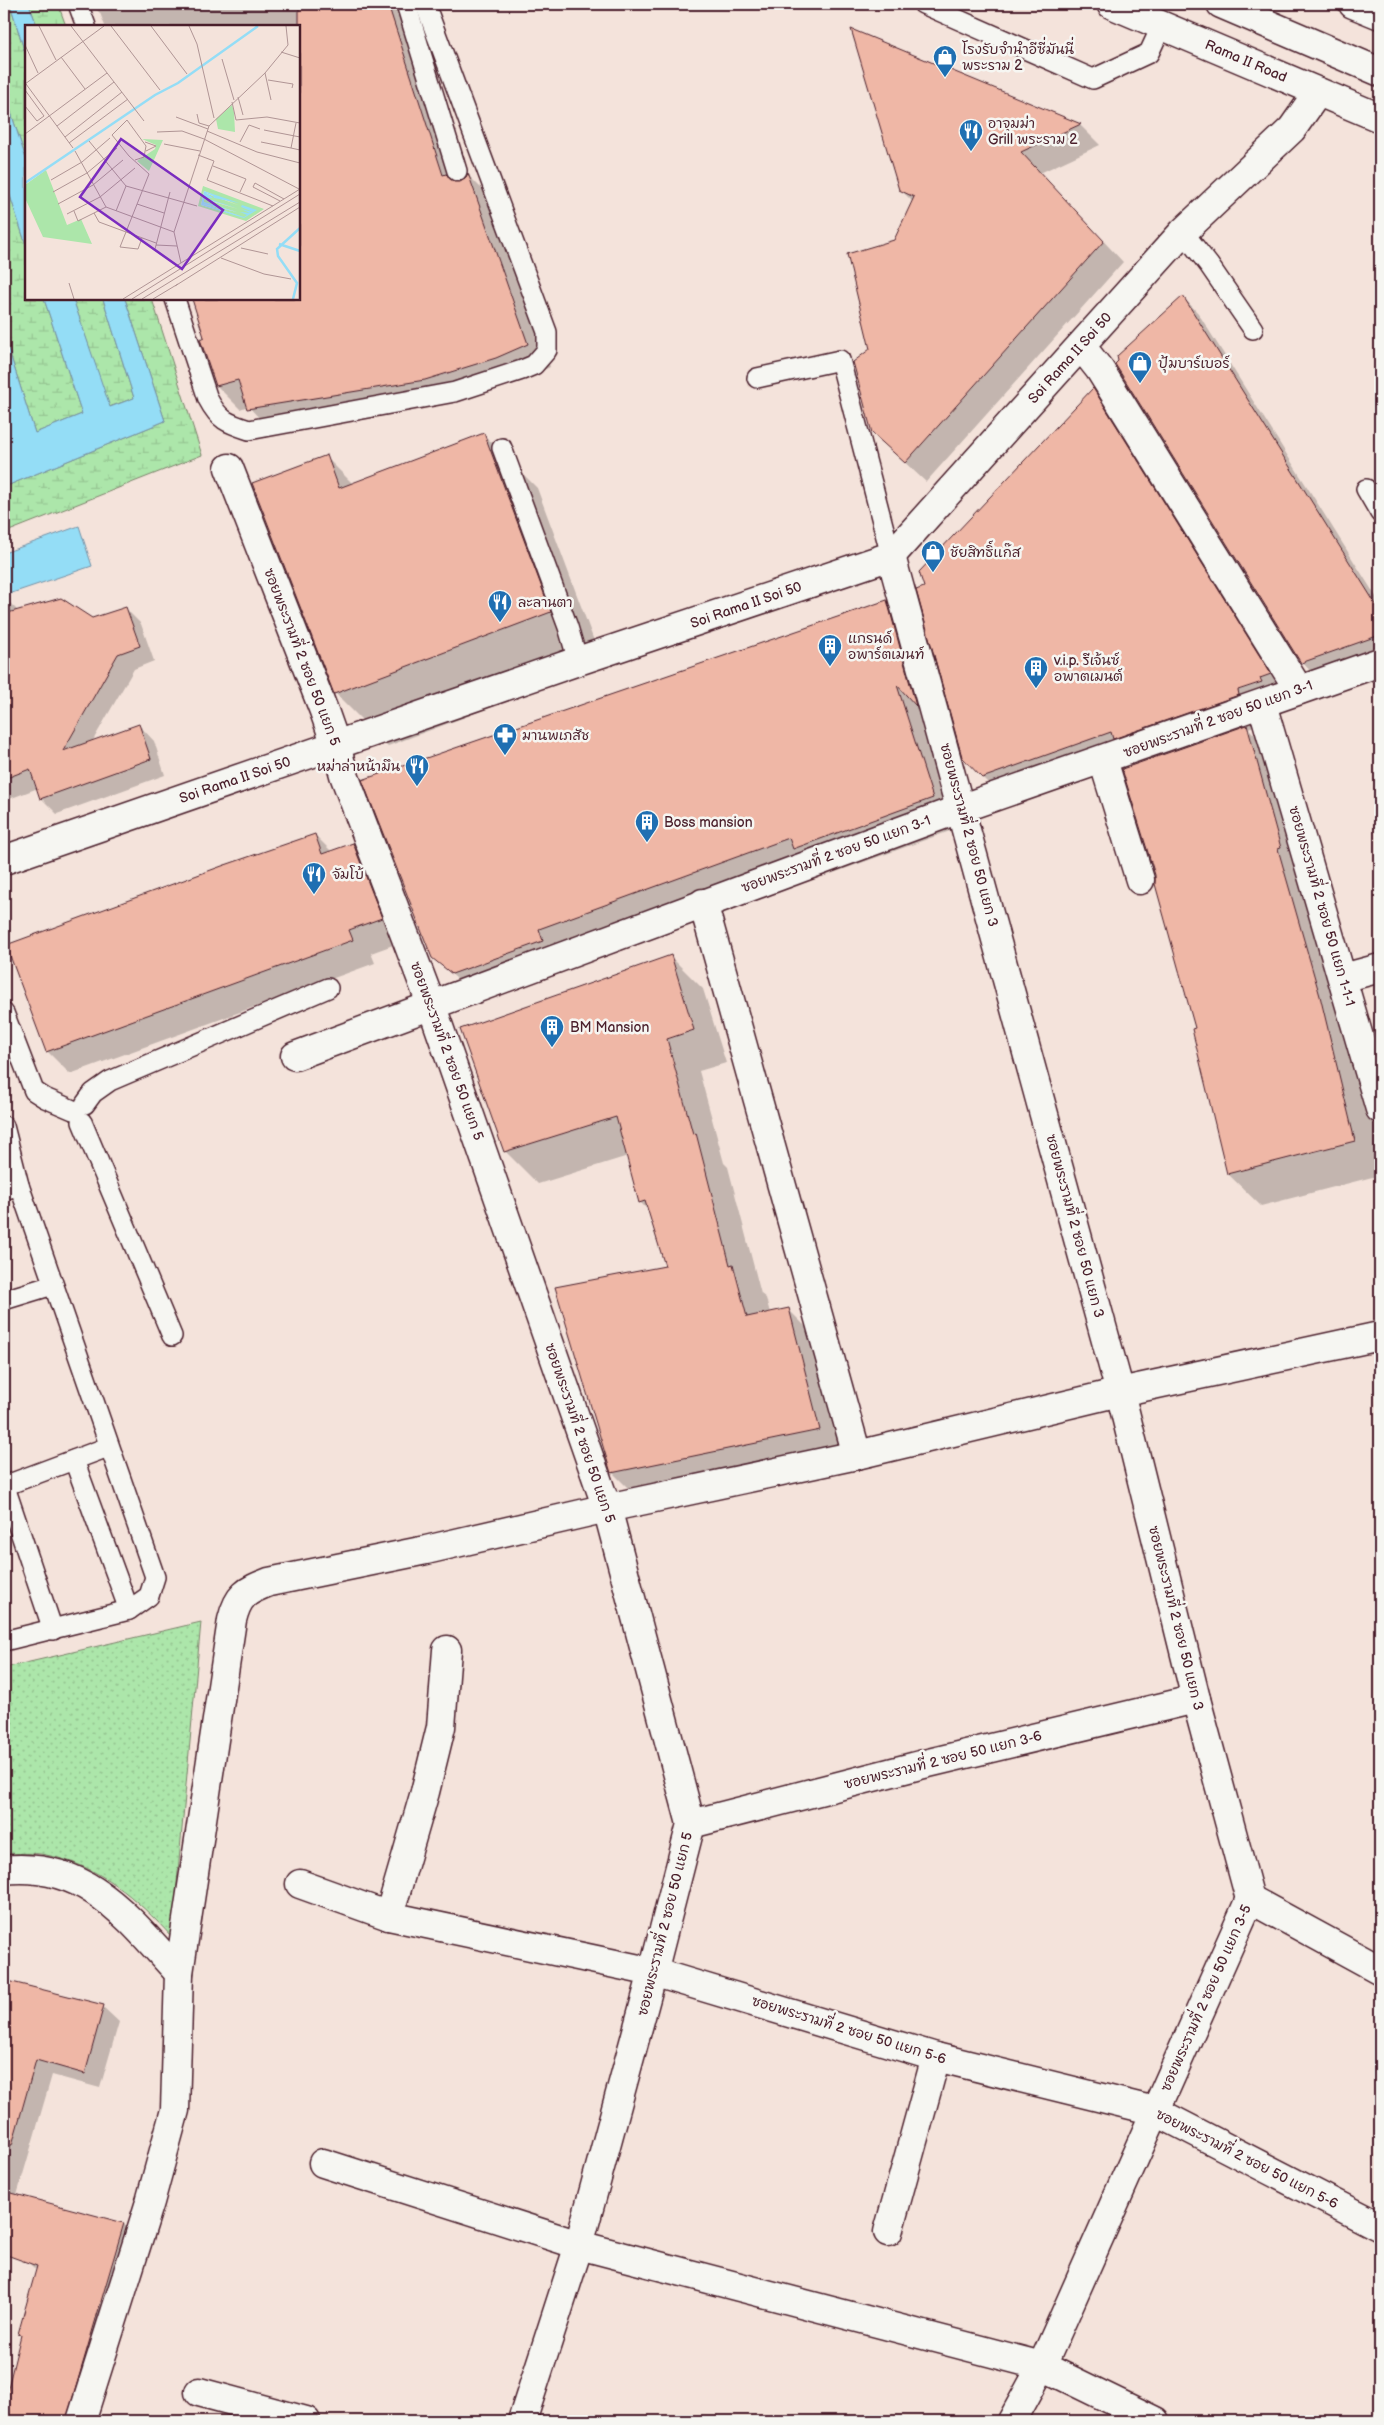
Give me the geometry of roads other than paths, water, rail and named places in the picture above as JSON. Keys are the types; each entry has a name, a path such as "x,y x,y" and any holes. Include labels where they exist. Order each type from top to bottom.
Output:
{"main road":[{"name":"Rama II Road","path":"1111,4 1380,118"},
{"path":"1221,4 1380,72"},
{"path":"1353,4 1380,15"},
{"name":"Soi Rama II Soi 50","path":"4,860 578,661 891,556 1183,232 1292,129 1318,92"},
{"path":"1081,346 1100,370 1299,690"},
{"name":"ซอยพระรามที่ 2 ซอย 50 แยก 5","path":"229,468 336,745 344,775 431,1004 607,1508 690,1824 653,1972 578,2245 522,2421"},
{"name":"ซอยพระรามที่ 2 ซอย 50 แยก 3","path":"891,556 962,808 1120,1392 1196,1699 1250,1899"},
{"name":"ซอยพระรามที่ 2 ซอย 50 แยก 3-1","path":"295,1056 962,808 1380,662"},
{"name":"ซอยพระรามที่ 2 ซอย 50 แยก 1-1-1","path":"1262,704 1380,1109"},
{"path":"1103,760 1140,880"},
{"path":"703,903 857,1455"},
{"path":"1343,978 1380,968"},
{"path":"81,2421 150,2202 176,2110 179,1973 232,1620 236,1604 248,1590 269,1582 426,1550 607,1508 857,1455 1120,1392 1380,1336"},
{"path":"389,1916 425,1792 441,1727 447,1650"},
{"name":"ซอยพระรามที่ 2 ซอย 50 แยก 3-6","path":"690,1824 920,1765 1196,1699"},
{"path":"4,1870 26,1867 73,1877 108,1900 179,1973"},
{"name":"ซอยพระรามที่ 2 ซอย 50 แยก 5-6","path":"300,1884 389,1916 653,1972 936,2057 1155,2111 1380,2227"},
{"name":"ซอยพระรามที่ 2 ซอย 50 แยก 3-5","path":"1012,2421 1042,2366 1250,1899 1380,1970"},
{"path":"888,2232 936,2057"},
{"path":"323,2163 578,2245 1042,2366 1155,2421"},
{"path":"199,2392 306,2421"}],"lane":[{"path":"78,4 86,25"},
{"path":"406,4 457,171"},
{"path":"175,300 208,399 215,414 231,424 249,430 455,392 534,365 546,350 548,332 425,4"},
{"path":"923,4 1093,79 1149,53 1162,25"},
{"path":"1183,232 1209,265 1253,328"},
{"path":"757,378 840,360 891,556"},
{"path":"502,448 568,627 578,661"},
{"path":"1366,490 1380,513"},
{"path":"80,1112 93,1093 110,1081 328,988"},
{"path":"4,1013 34,1091 45,1098 80,1112 172,1336"},
{"path":"4,1126 11,1187 53,1285 108,1447 155,1577 149,1596 129,1610 4,1642"},
{"path":"4,1300 53,1285"},
{"path":"53,1630 4,1485 108,1447"},
{"path":"74,1460 129,1610"}],"water":[{"path":"10,4 29,4 37,25 25,25 25,53"},
{"path":"4,91 25,156 25,242 4,177"},
{"path":"44,300 73,300 110,407 134,398 103,300 125,300 165,421 4,487 4,335 35,433 82,414"},
{"path":"79,526 92,566 6,595 4,553"}],"place":[{"name":"โรงรับจำนำอีซี่มันนี่ พระราม 2","path":"945,78"},
{"name":"อาจุมม่า Grill พระราม 2","path":"971,152"},
{"name":"ปุ้มบาร์เบอร์","path":"1140,384"},
{"name":"ชัยสิทธิ์แก๊ส","path":"933,573"},
{"name":"ละลานตา","path":"500,623"},
{"name":"แกรนด์ อพาร์ตเมนท์","path":"830,667"},
{"name":"v.i.p. รีเจ้นซ์ อพาตเมนต์","path":"1036,689"},
{"name":"มานพเภสัช","path":"505,756"},
{"name":"หม่าล่าหน้ามึน","path":"417,787"},
{"name":"Boss mansion","path":"647,843"},
{"name":"จัมโบ้","path":"314,895"},
{"name":"BM Mansion","path":"552,1048"}]}
